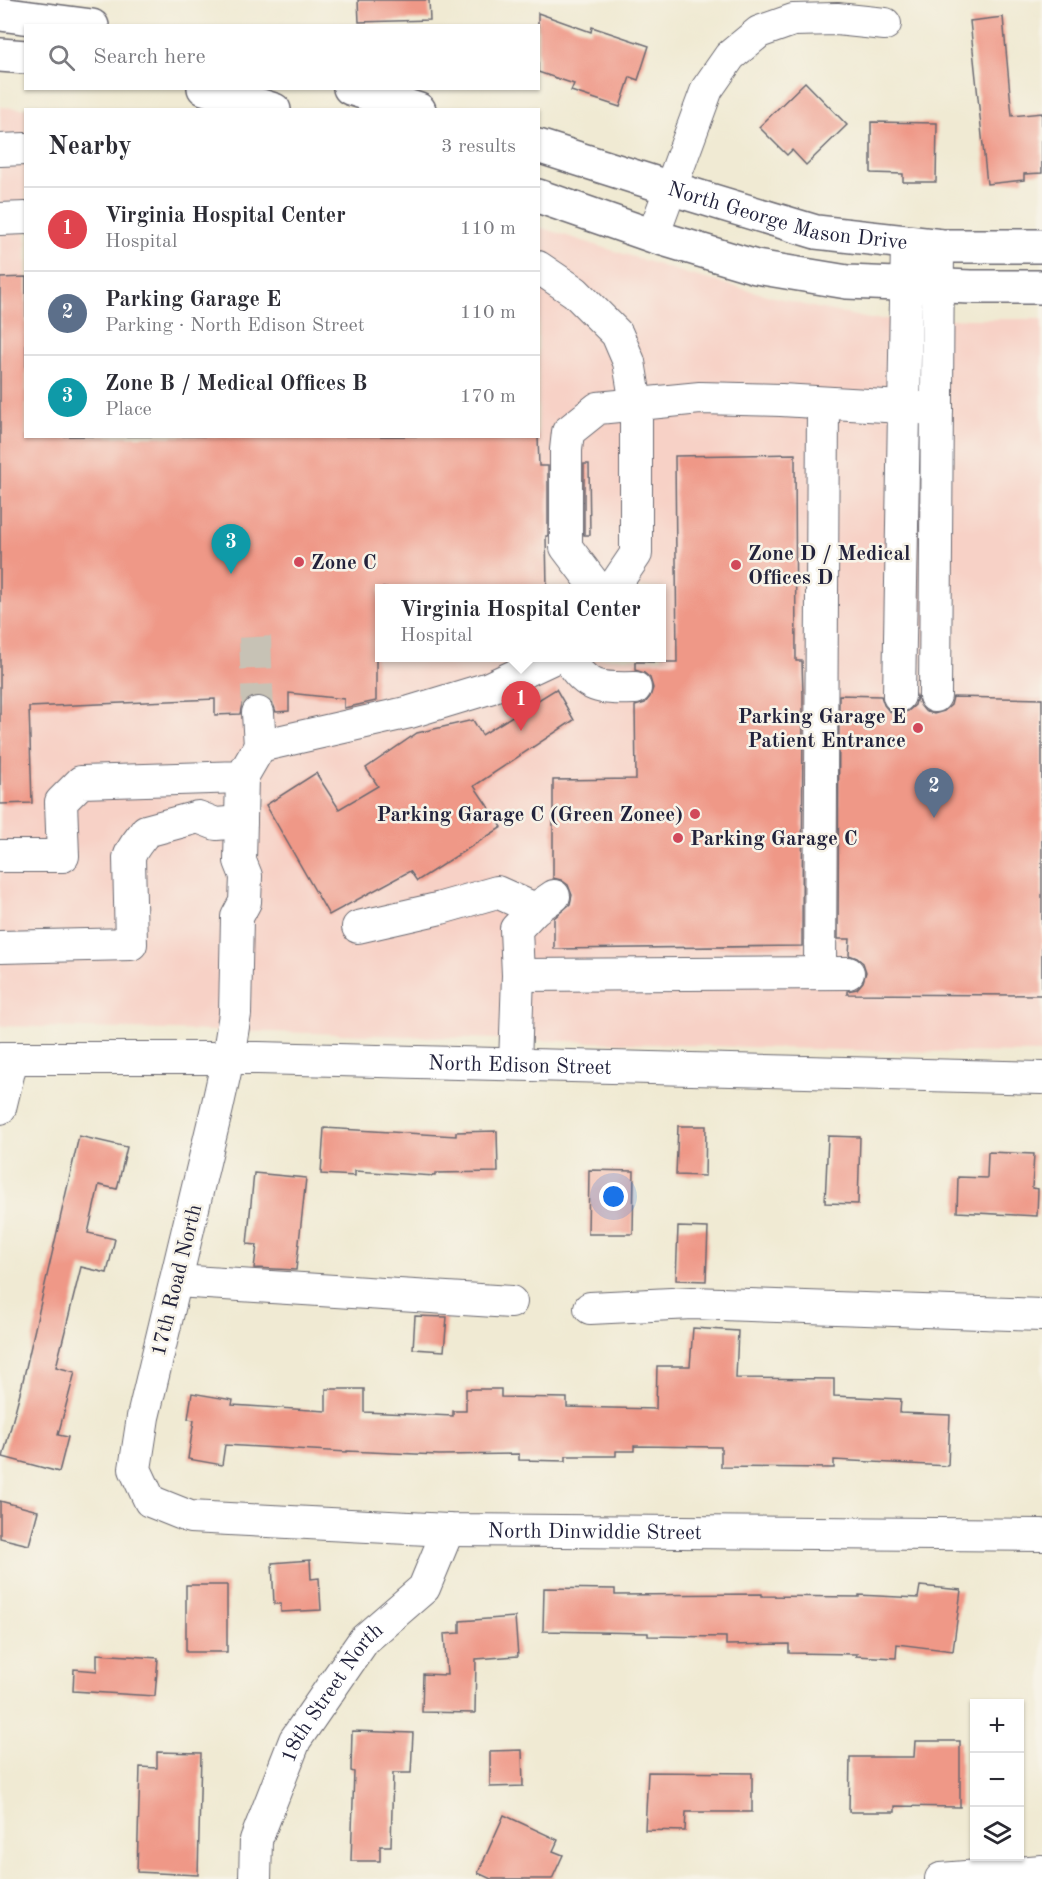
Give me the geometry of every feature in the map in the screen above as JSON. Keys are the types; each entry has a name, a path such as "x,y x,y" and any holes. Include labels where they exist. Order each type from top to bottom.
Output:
{"main road":[{"path":"0,14 77,24"},
{"path":"0,55 24,57"},
{"path":"211,90 260,103"},
{"path":"356,90 413,108"},
{"name":"North George Mason Drive","path":"540,147 816,232 922,243 1042,246"},
{"name":"North George Mason Drive","path":"540,197 653,236 756,267 847,282 971,287 1042,287"}],"street":[{"path":"653,236 707,89 730,56 759,32 793,20 837,19 885,24"},
{"path":"0,150 24,149"},
{"path":"0,219 24,218"},
{"path":"899,696 906,284 922,243"},
{"path":"922,243 938,285 936,696"},
{"path":"540,268 575,292 617,334 629,362 636,404 636,554 616,584"},
{"path":"594,584 566,547 566,450 568,432 598,408 700,398 937,409"},
{"path":"518,975 587,962 834,973 823,403"},
{"path":"260,746 410,712 489,688 543,662"},
{"path":"571,662 579,676 598,687 635,688"},
{"path":"0,947 131,944 129,858 132,849 146,831 198,817 228,823 242,777 260,746 258,713"},
{"path":"0,856 63,856 61,802 81,782 242,777"},
{"name":"17th Road North","path":"150,1501 135,1469 143,1417 228,1058 235,1014 237,917 227,903 230,874 240,861 228,823"},
{"path":"358,927 441,908 497,892 544,903 516,929 518,975 515,1064"},
{"path":"0,1108 6,1058"},
{"name":"North Edison Street","path":"6,1058 228,1058 1042,1078"},
{"path":"176,1281 511,1302"},
{"path":"590,1308 692,1303 1042,1315"},
{"name":"North Dinwiddie Street","path":"150,1501 190,1517 448,1530 1042,1535"},
{"name":"18th Street North","path":"255,1879 256,1840 295,1740 364,1640 424,1588 448,1530"},
{"path":"941,1879 1042,1871"}],"shaded area":[{"path":"0,107 24,109 24,438 540,438 540,227 687,274 808,306 869,319 1042,319 1042,1053 874,1051 312,1033 0,1026"}],"building":[{"path":"358,0 429,0 430,20 359,22"},
{"path":"538,13 591,32 592,27 649,46 638,80 630,77 620,107 571,91 574,84 540,73 540,24 538,24"},
{"path":"1003,17 1012,116 1042,113 1042,173 1024,174 1024,180 987,184 970,21"},
{"path":"805,82 847,125 806,165 792,150 787,155 759,127"},
{"path":"871,122 937,123 936,182 903,182 903,174 871,173"},
{"path":"24,277 24,438 538,438 539,466 548,466 547,584 375,584 376,701 344,708 344,699 289,693 289,711 276,712 267,697 256,695 242,704 240,714 215,715 215,699 29,707 32,803 0,804 0,278"},
{"name":"Parking Garage C","path":"795,454 796,661 802,661 803,695 802,946 554,949 554,918 570,904 572,895 568,885 553,878 553,780 636,779 635,706 645,703 653,688 650,678 635,670 635,662 677,662 675,456"},
{"path":"584,464 589,464 590,535 584,535"},
{"path":"556,689 574,720 474,786 502,827 417,881 410,871 329,915 266,805 316,773 339,809 378,786 366,768 417,733 473,720 482,735"},
{"path":"839,695 881,696 889,711 898,714 908,711 915,705 917,696 925,711 934,714 944,711 951,705 953,697 1042,699 1042,995 847,994 847,991 857,989 863,982 866,972 863,963 849,955 850,939 838,939"},
{"path":"678,1126 706,1126 705,1176 676,1175"},
{"path":"324,1128 456,1136 456,1132 497,1131 498,1172 435,1173 435,1176 355,1171 355,1176 321,1174"},
{"path":"79,1136 127,1147 117,1189 99,1185 88,1233 115,1239 107,1273 81,1267 56,1367 75,1372 58,1435 68,1437 59,1472 3,1457 22,1385"},
{"path":"828,1136 860,1137 858,1204 825,1203"},
{"path":"988,1152 1034,1154 1032,1188 1038,1189 1037,1216 957,1212 958,1177 987,1178"},
{"path":"589,1170 634,1171 633,1234 588,1234"},
{"path":"254,1173 306,1178 296,1270 254,1268 257,1245 247,1244"},
{"path":"678,1227 708,1228 706,1281 676,1280"},
{"path":"415,1316 447,1317 444,1351 413,1349"},
{"path":"693,1328 738,1331 736,1378 834,1379 834,1396 901,1399 900,1413 950,1415 948,1466 834,1460 834,1468 721,1467 721,1447 634,1446 634,1451 616,1451 616,1456 566,1456 566,1461 519,1460 519,1454 439,1455 225,1445 222,1465 188,1459 194,1420 188,1419 192,1393 233,1400 232,1405 326,1411 326,1389 364,1389 364,1412 453,1416 453,1411 466,1411 466,1389 501,1389 501,1397 567,1398 567,1407 656,1409 657,1366 690,1366"},
{"path":"0,1501 38,1511 29,1545 0,1538"},
{"path":"310,1560 311,1579 319,1578 321,1610 281,1612 281,1604 274,1604 272,1563"},
{"path":"186,1585 227,1585 227,1652 186,1652"},
{"path":"920,1586 961,1590 953,1651 897,1644 896,1658 856,1656 857,1654 789,1653 789,1644 726,1645 726,1637 543,1631 544,1588 615,1589 615,1595 762,1594 762,1596 859,1597 859,1595 918,1598"},
{"path":"515,1617 518,1656 476,1659 475,1713 422,1712 423,1674 447,1675 444,1634 460,1633 460,1621"},
{"path":"97,1654 158,1658 155,1696 73,1691 74,1669 97,1671"},
{"path":"352,1731 413,1733 411,1773 393,1773 391,1846 380,1846 380,1861 351,1861 354,1772 351,1771"},
{"path":"915,1741 960,1741 960,1807 895,1806 895,1812 849,1812 850,1757 914,1757"},
{"path":"522,1750 523,1786 490,1787 490,1751"},
{"path":"157,1752 201,1753 198,1875 137,1872 140,1767 157,1768"},
{"path":"648,1772 752,1773 752,1812 686,1812 685,1831 645,1830"},
{"path":"504,1815 558,1840 553,1851 563,1855 552,1879 491,1879 478,1873"}],"tunnel":[{"path":"255,637 258,713"}],"place":[{"name":"Zone C","path":"299,562"},
{"name":"Zone D / Medical Offices D","path":"736,565"},
{"name":"Zone B / Medical Offices B","path":"231,574"},
{"name":"Parking Garage E Patient Entrance","path":"918,728"},
{"name":"Virginia Hospital Center","path":"521,731"},
{"name":"Parking Garage C (Green Zonee)","path":"695,814"},
{"name":"Parking Garage E","path":"934,818"},
{"name":"Parking Garage C","path":"678,838"}]}
